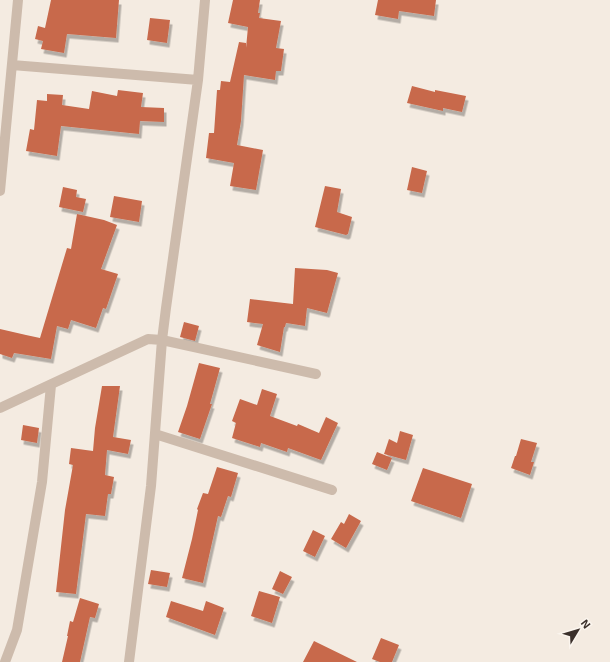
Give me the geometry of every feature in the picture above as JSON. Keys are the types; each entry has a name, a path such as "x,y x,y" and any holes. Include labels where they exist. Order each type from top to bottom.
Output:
{"street":[{"path":"0,191 18,0"},
{"path":"129,662 151,486 162,340 198,80 205,0"},
{"path":"12,65 198,80"},
{"path":"0,408 148,339 162,340 316,374"},
{"path":"5,662 18,630 42,482 51,385"},
{"path":"155,434 332,490"}],"building":[{"path":"51,0 119,0 116,38 67,34 64,53 41,49 43,41 35,39 38,26 45,28"},
{"path":"233,0 260,0 258,13 260,13 259,18 281,21 276,48 284,49 281,71 276,71 275,80 244,75 241,121 237,145 263,150 256,190 230,186 234,163 206,158 209,133 214,133 217,90 220,90 221,81 230,82 239,42 246,43 246,48 248,27 228,23"},
{"path":"378,0 436,0 434,16 399,11 398,19 375,15"},
{"path":"150,18 170,20 167,43 147,40"},
{"path":"412,86 435,92 435,90 466,96 462,112 443,108 443,111 407,103"},
{"path":"118,90 143,93 141,107 164,108 164,122 140,121 139,134 61,126 57,156 26,151 30,129 34,130 37,100 47,101 47,94 63,95 62,105 89,109 92,91 117,96"},
{"path":"412,167 427,171 422,193 407,190"},
{"path":"325,186 341,189 337,212 352,217 348,234 346,235 315,227"},
{"path":"63,187 77,190 76,197 86,199 83,212 59,207"},
{"path":"114,196 142,201 139,222 110,217"},
{"path":"77,214 104,220 117,225 101,269 118,274 106,309 103,308 96,328 71,320 68,329 57,326 51,359 14,353 12,358 0,354 0,329 40,338 67,248 71,249"},
{"path":"295,268 327,270 338,273 327,313 307,308 305,326 286,323 280,352 257,345 263,324 247,322 250,299 293,304"},
{"path":"184,322 199,326 195,341 180,337"},
{"path":"199,363 220,368 210,404 212,404 200,439 178,432"},
{"path":"102,386 120,386 113,437 131,440 128,454 107,450 105,475 114,477 111,494 108,494 105,516 86,514 76,594 56,592 65,510 73,465 69,464 71,448 93,451"},
{"path":"262,389 277,394 270,416 297,426 298,424 319,433 326,417 338,423 321,460 288,448 287,452 261,443 260,447 232,438 236,423 232,421 240,399 257,405"},
{"path":"23,425 39,428 37,443 21,440"},
{"path":"400,431 413,435 406,460 384,454 389,439 397,443"},
{"path":"521,439 537,443 531,462 534,462 530,475 511,468"},
{"path":"377,452 392,458 387,470 372,464"},
{"path":"217,467 238,473 231,497 228,496 221,517 218,516 203,583 182,578 192,539 197,509 203,493 208,494"},
{"path":"423,468 472,484 461,518 411,501"},
{"path":"349,514 361,521 346,548 331,539 341,522 344,524"},
{"path":"313,530 325,536 315,557 303,551"},
{"path":"151,570 170,573 167,587 148,584"},
{"path":"280,571 292,577 283,594 272,589"},
{"path":"259,591 280,597 272,623 251,616"},
{"path":"80,598 99,604 95,618 90,617 80,662 62,662 70,621 73,622"},
{"path":"171,601 203,611 206,601 224,608 215,635 166,617"},
{"path":"381,638 399,645 392,662 380,662 372,659"},
{"path":"314,641 357,662 303,662"}]}
